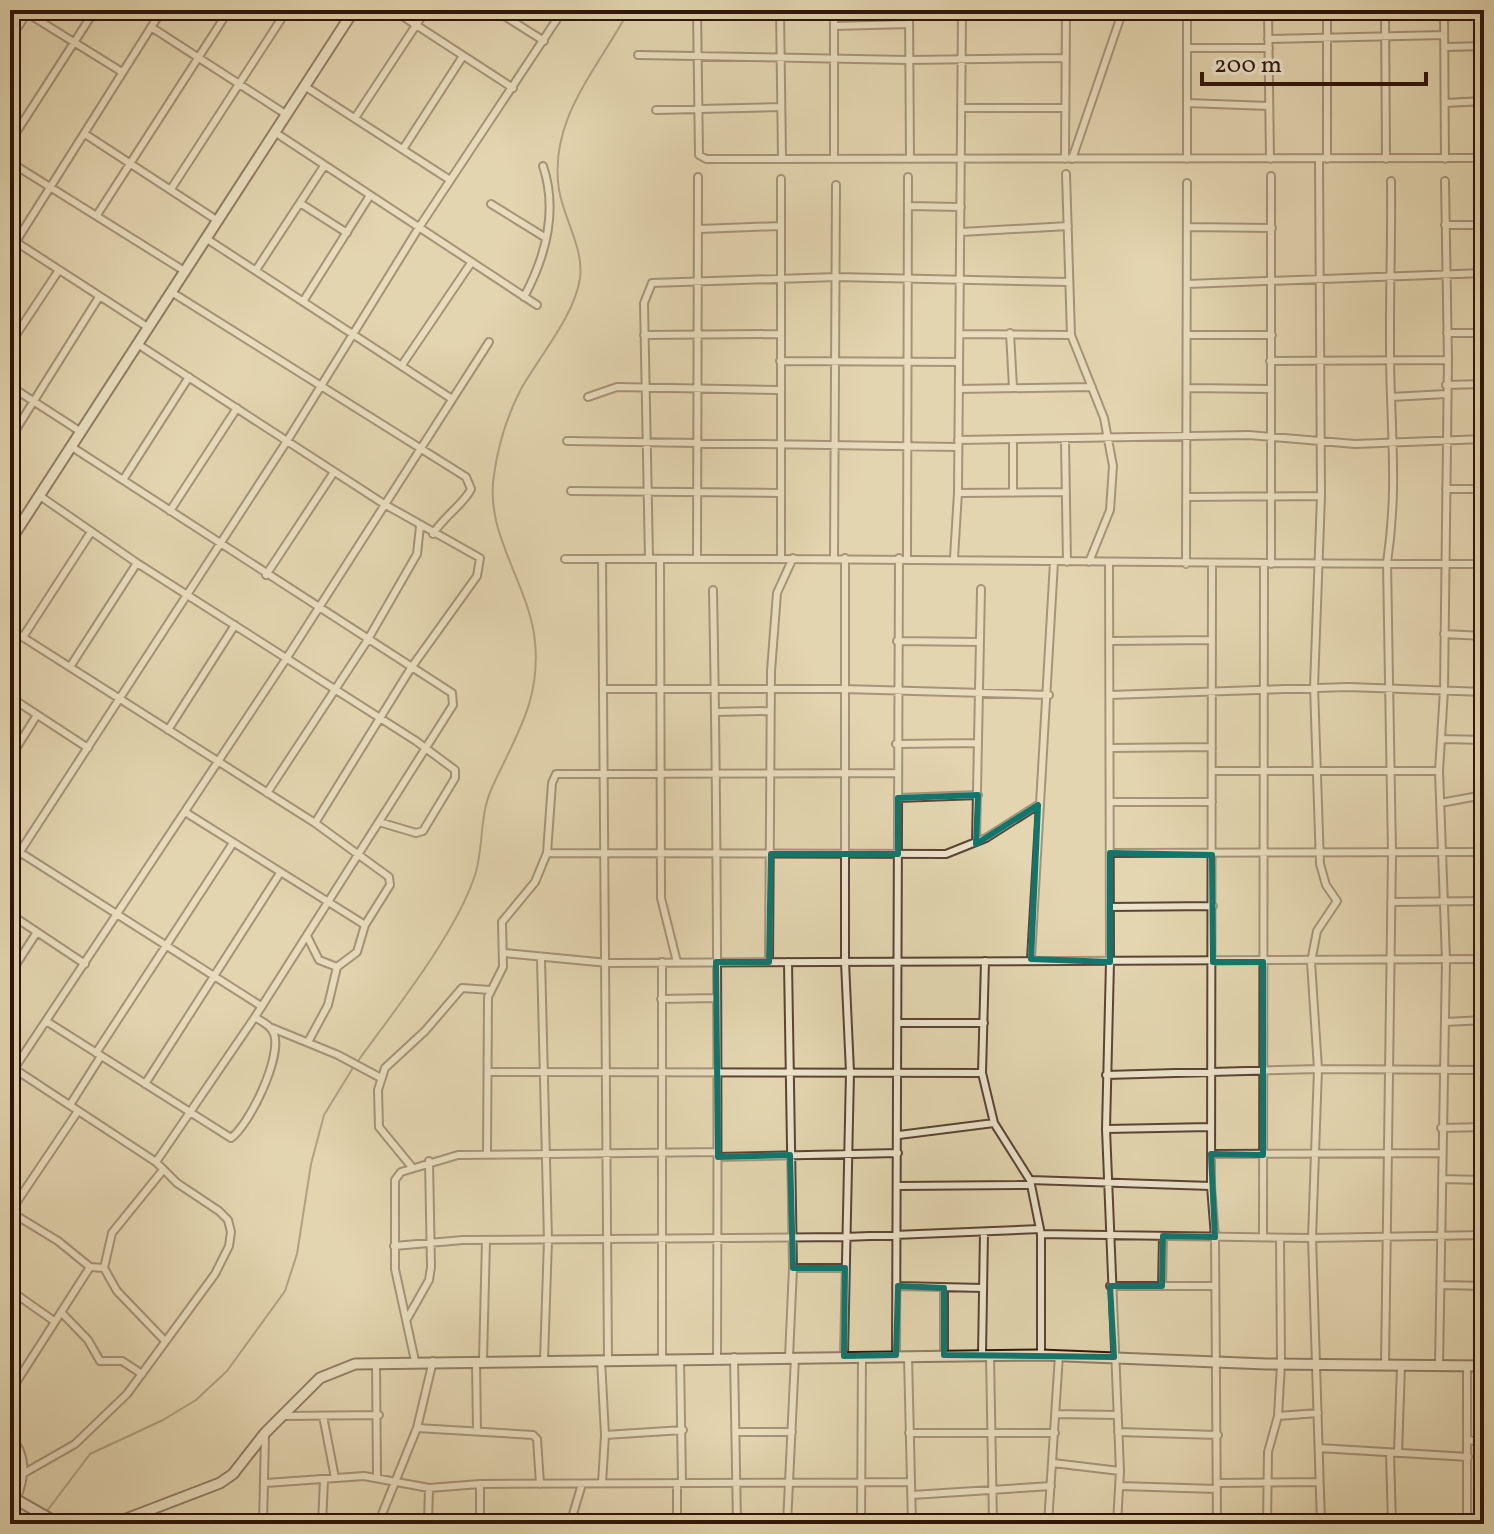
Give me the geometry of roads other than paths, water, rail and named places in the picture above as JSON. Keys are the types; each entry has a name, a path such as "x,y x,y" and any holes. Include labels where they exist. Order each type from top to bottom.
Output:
{"street":[{"path":"10,142 95,10"},
{"path":"10,251 162,10"},
{"path":"97,215 229,10"},
{"path":"171,189 287,10"},
{"path":"11,537 173,293 354,10"},
{"path":"393,10 513,88"},
{"path":"355,118 426,10"},
{"path":"495,10 544,41"},
{"path":"10,867 287,441 418,229 563,10"},
{"path":"697,10 697,109 701,158 1484,158"},
{"path":"780,10 782,158"},
{"path":"834,10 834,158"},
{"path":"909,10 910,159"},
{"path":"954,558 958,493 962,10"},
{"path":"1066,10 1065,108 1069,159"},
{"path":"1069,159 1123,10"},
{"path":"1187,10 1187,159"},
{"path":"1268,10 1270,159"},
{"path":"1327,10 1327,159"},
{"path":"1385,10 1386,159"},
{"path":"1444,10 1445,159"},
{"path":"10,39 28,11 122,72"},
{"path":"834,26 909,24"},
{"path":"151,27 287,115"},
{"path":"1268,39 1444,35"},
{"path":"1445,47 1484,46"},
{"path":"1187,48 1269,48"},
{"path":"638,55 909,60 1064,58"},
{"path":"403,149 463,56"},
{"path":"306,87 450,180"},
{"path":"1445,103 1484,101"},
{"path":"1187,103 1269,106"},
{"path":"656,110 780,107"},
{"path":"962,108 1065,108"},
{"path":"276,133 537,305"},
{"path":"85,134 218,221"},
{"path":"1319,159 1322,444 1314,687 1322,876 1337,901 1317,931 1311,962 1318,1069 1312,1238 1321,1524"},
{"path":"10,162 186,272"},
{"path":"256,270 324,166"},
{"path":"524,297 546,238 551,200 543,166"},
{"path":"1066,174 1071,335 1110,439 1113,477 1110,510 1089,562"},
{"path":"1263,1237 1265,691 1272,436 1271,176"},
{"path":"697,559 698,177"},
{"path":"896,1355 900,1071 897,641 907,445 908,177"},
{"path":"781,179 781,558"},
{"path":"1385,1366 1392,854 1387,563 1394,521 1395,442 1391,397 1391,181"},
{"path":"1439,1366 1446,960 1439,771 1443,739 1448,360 1445,181"},
{"path":"1186,564 1189,388 1187,183"},
{"path":"834,558 836,185"},
{"path":"304,300 369,197"},
{"path":"300,203 347,233"},
{"path":"491,204 546,238"},
{"path":"908,206 961,207"},
{"path":"1445,225 1484,225"},
{"path":"699,229 780,226"},
{"path":"961,232 1068,226"},
{"path":"1188,227 1272,228"},
{"path":"207,239 452,399"},
{"path":"16,242 149,328"},
{"path":"402,365 471,263"},
{"path":"10,344 59,270"},
{"path":"1187,284 1484,273"},
{"path":"649,559 644,303 652,283 836,277 1068,282"},
{"path":"173,293 466,477 471,489 444,516 433,534"},
{"path":"10,439 99,297"},
{"path":"1010,333 1013,387"},
{"path":"1447,333 1484,333"},
{"path":"644,335 780,334"},
{"path":"960,334 1071,335"},
{"path":"1188,335 1272,335"},
{"path":"54,1522 14,1497 26,1472 75,1444 127,1394 215,1274 229,1246 231,1232 228,1220 219,1211 156,1162 11,1070 85,964 286,659 489,342"},
{"path":"139,345 384,504 480,558 477,576 411,668 315,823"},
{"path":"1270,361 1448,360"},
{"path":"780,361 959,362"},
{"path":"123,480 189,377"},
{"path":"1446,385 1484,384"},
{"path":"10,386 81,432"},
{"path":"588,397 617,387 779,390"},
{"path":"959,389 1092,387"},
{"path":"1189,388 1270,389"},
{"path":"1391,397 1446,394"},
{"path":"170,511 237,408"},
{"path":"567,441 907,445 1272,436 1322,444 1484,439"},
{"path":"1013,440 1013,493"},
{"path":"1065,440 1067,562"},
{"path":"72,447 367,641 452,693 454,698 453,705 328,904 156,1162"},
{"path":"266,575 334,472"},
{"path":"565,559 954,558 1186,564 1482,564 1481,489 1446,489"},
{"path":"571,491 780,493"},
{"path":"958,493 1066,492"},
{"path":"40,496 137,563 424,748 456,774 423,831 416,833 379,822"},
{"path":"1188,497 1321,496"},
{"path":"267,793 367,641 417,554 420,526"},
{"path":"23,637 91,532"},
{"path":"769,962 770,688 777,593 793,558"},
{"path":"844,1356 850,1072 845,962 845,558"},
{"path":"602,559 608,963 604,1071 607,1240 602,1483"},
{"path":"660,559 661,898 677,962"},
{"path":"1031,959 1036,923 1038,805 1049,695 1054,562"},
{"path":"70,667 137,563"},
{"path":"1109,563 1110,962 1106,1129 1110,1184 1110,1286 1120,1471 1117,1524"},
{"path":"1212,563 1211,1186 1215,1237 1217,1524"},
{"path":"976,842 981,589"},
{"path":"713,590 718,853 715,1072 718,1154 717,1358"},
{"path":"168,730 235,625"},
{"path":"10,629 315,823 360,853 391,880 365,925 357,952 337,967 328,1005 308,1042"},
{"path":"1444,634 1484,636"},
{"path":"1110,641 1212,640"},
{"path":"897,641 980,642"},
{"path":"1110,695 1314,687 1484,692"},
{"path":"604,689 770,688 1049,695"},
{"path":"10,697 88,748"},
{"path":"715,712 770,711"},
{"path":"10,758 37,715"},
{"path":"1443,739 1484,740"},
{"path":"896,744 978,743"},
{"path":"1110,748 1212,747"},
{"path":"1212,771 1439,771"},
{"path":"487,1154 490,990 503,967 502,922 535,882 547,853 553,777 556,774 896,773"},
{"path":"898,798 978,795"},
{"path":"1440,803 1484,795"},
{"path":"1110,802 1212,802"},
{"path":"547,853 946,854 976,842 1038,805"},
{"path":"185,812 365,925"},
{"path":"70,1105 166,946 233,843"},
{"path":"10,846 261,1006"},
{"path":"1110,853 1320,855 1484,852"},
{"path":"145,1084 280,873"},
{"path":"1391,902 1484,901"},
{"path":"1110,907 1213,906"},
{"path":"10,914 85,964"},
{"path":"10,974 37,932"},
{"path":"307,936 319,960 337,967"},
{"path":"504,953 541,959 608,963 1484,959"},
{"path":"541,959 548,1240 544,1360"},
{"path":"985,961 982,1073 994,1123 1031,1183 1041,1232 1041,1355"},
{"path":"662,962 662,1359"},
{"path":"787,1524 792,1432 793,1268 788,962"},
{"path":"411,1166 379,1127 381,1078 385,1068 425,1031 462,988 490,990"},
{"path":"661,999 716,998"},
{"path":"255,1017 381,1078"},
{"path":"1445,1022 1484,1020"},
{"path":"46,1021 227,1137 235,1136 271,1070 275,1041 271,1027"},
{"path":"900,1023 984,1023"},
{"path":"1106,1075 1318,1069 1484,1070"},
{"path":"488,1072 982,1073"},
{"path":"78,1111 11,1212 58,1241 90,1267 104,1268"},
{"path":"899,1135 994,1123"},
{"path":"1106,1129 1211,1127"},
{"path":"1441,1128 1484,1127"},
{"path":"415,1361 395,1269 394,1246 395,1180 411,1166 458,1155 487,1154 898,1153"},
{"path":"1211,1154 1442,1153"},
{"path":"406,1321 429,1280 433,1243 429,1161"},
{"path":"163,1170 112,1233 104,1268 117,1291 165,1341"},
{"path":"1442,1179 1484,1180"},
{"path":"898,1186 1031,1183 1211,1186"},
{"path":"394,1246 486,1240 845,1237 984,1232 1280,1238 1484,1235"},
{"path":"984,1232 983,1288 993,1524"},
{"path":"1162,1286 1163,1236"},
{"path":"1267,1524 1268,1452 1278,1416 1281,1364 1280,1238"},
{"path":"477,1431 486,1240"},
{"path":"10,1392 90,1267"},
{"path":"793,1268 845,1268"},
{"path":"1442,1285 1484,1286"},
{"path":"898,1286 983,1288"},
{"path":"1110,1286 1215,1286"},
{"path":"944,1288 944,1355"},
{"path":"10,1292 54,1321"},
{"path":"62,1313 88,1340 100,1361 122,1361 142,1374"},
{"path":"908,1355 912,1524"},
{"path":"1048,1524 1059,1355"},
{"path":"113,1524 220,1483 233,1474 265,1433 320,1378 355,1364 1059,1355 1215,1363 1484,1366"},
{"path":"861,1524 862,1356"},
{"path":"734,1357 737,1524"},
{"path":"677,1524 683,1430 680,1358"},
{"path":"378,1524 417,1428 433,1361"},
{"path":"376,1363 379,1415 377,1476"},
{"path":"1392,1524 1401,1366"},
{"path":"1467,1367 1467,1524"},
{"path":"1278,1416 1318,1413"},
{"path":"1056,1414 1118,1415"},
{"path":"285,1416 379,1415"},
{"path":"323,1416 335,1478"},
{"path":"417,1428 533,1435 537,1439 540,1484"},
{"path":"605,1435 683,1430"},
{"path":"737,1432 792,1432"},
{"path":"1118,1432 1218,1435"},
{"path":"263,1524 265,1433"},
{"path":"909,1433 1055,1433"},
{"path":"10,1436 16,1443 26,1472"},
{"path":"1469,1440 1484,1443"},
{"path":"1319,1448 1468,1457"},
{"path":"1053,1463 1120,1471"},
{"path":"266,1483 377,1476 429,1488 480,1484 911,1482"},
{"path":"322,1524 324,1480"},
{"path":"1120,1486 1319,1482"},
{"path":"480,1484 480,1524"},
{"path":"570,1524 582,1484"},
{"path":"912,1495 1051,1486"},
{"path":"428,1524 429,1488"}],"waterway":[{"path":"358,1061 438,948 465,900 477,868 487,800 530,701 536,663 535,642 525,600 495,518 494,475 511,410 564,321 580,278 579,256 559,190 561,140 578,96 629,10"},
{"path":"47,1511 90,1454 163,1420 196,1400 227,1371 285,1291 297,1254 311,1164 324,1115 354,1066"},
{"path":"35,1524 40,1519"}]}
